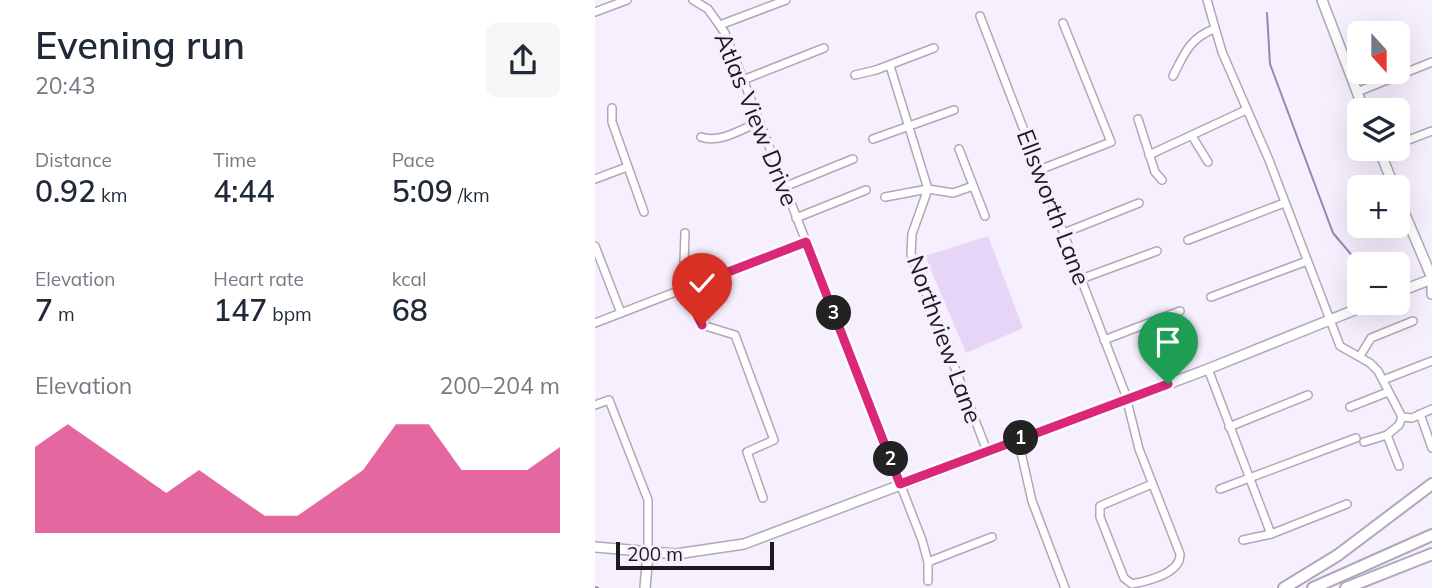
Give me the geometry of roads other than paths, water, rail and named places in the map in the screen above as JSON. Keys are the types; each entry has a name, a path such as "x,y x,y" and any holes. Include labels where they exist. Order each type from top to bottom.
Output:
{"highway":[{"path":"1284,588 1338,555 1432,484"},
{"path":"1315,588 1432,535"},
{"path":"1315,588 1432,543"},
{"path":"1346,588 1432,555"}],"main road":[{"path":"1322,0 1359,98"},
{"path":"1410,227 1432,280 1432,294"},
{"path":"1410,288 1432,280"},
{"path":"595,547 648,554 698,552 744,544 1208,369 1347,313"},
{"path":"645,588 648,554"}],"street":[{"path":"595,12 627,0"},
{"name":"Atlas View Drive","path":"692,0 708,9 720,25 743,80 900,484 928,562 928,581"},
{"path":"720,25 786,0"},
{"path":"1207,0 1214,29 1269,160 1340,346 1370,363 1383,380 1402,416 1412,418 1432,409"},
{"name":"Ellsworth Lane","path":"980,16 1127,399 1152,484 1180,554 1180,562 1174,569 1132,584 1124,578 1100,517 1100,506 1152,484"},
{"path":"1039,170 1111,142 1063,23"},
{"path":"1173,76 1189,46 1200,34 1214,29"},
{"path":"743,80 824,48"},
{"path":"855,75 890,66 935,48"},
{"path":"1357,92 1432,62"},
{"path":"890,66 927,189"},
{"path":"612,108 612,122 644,212"},
{"path":"873,139 954,110"},
{"path":"1149,155 1246,110"},
{"path":"1138,119 1149,155 1162,180"},
{"path":"701,137 709,140 719,138 759,122"},
{"path":"1410,139 1432,131"},
{"path":"1192,136 1208,162"},
{"path":"959,149 985,216"},
{"path":"784,187 853,159"},
{"path":"595,179 627,167"},
{"path":"885,197 927,189 949,193 973,186"},
{"name":"Northview Lane","path":"927,189 912,234 911,254 987,451"},
{"path":"796,218 866,190"},
{"path":"1063,233 1139,203"},
{"path":"1188,240 1284,203"},
{"path":"685,233 684,264 687,287 702,325 735,335 774,440 747,452 763,498"},
{"path":"595,323 806,242"},
{"path":"595,246 621,313"},
{"path":"1081,279 1157,251"},
{"path":"1211,297 1307,261"},
{"path":"1104,340 1180,311"},
{"path":"1360,356 1371,338 1413,321"},
{"path":"1383,380 1432,361"},
{"path":"1208,369 1271,534"},
{"path":"1350,407 1388,392"},
{"path":"1229,427 1308,395"},
{"path":"595,405 609,400 648,498 648,554"},
{"path":"1420,414 1432,448"},
{"path":"1220,489 1360,440 1387,435 1399,425 1402,416"},
{"path":"1387,435 1399,466"},
{"path":"1018,439 1031,501 1065,588"},
{"path":"1243,540 1271,534 1347,504"},
{"path":"928,562 992,537"}],"waterway":[{"path":"1267,13 1270,64 1333,233 1349,252"}]}
